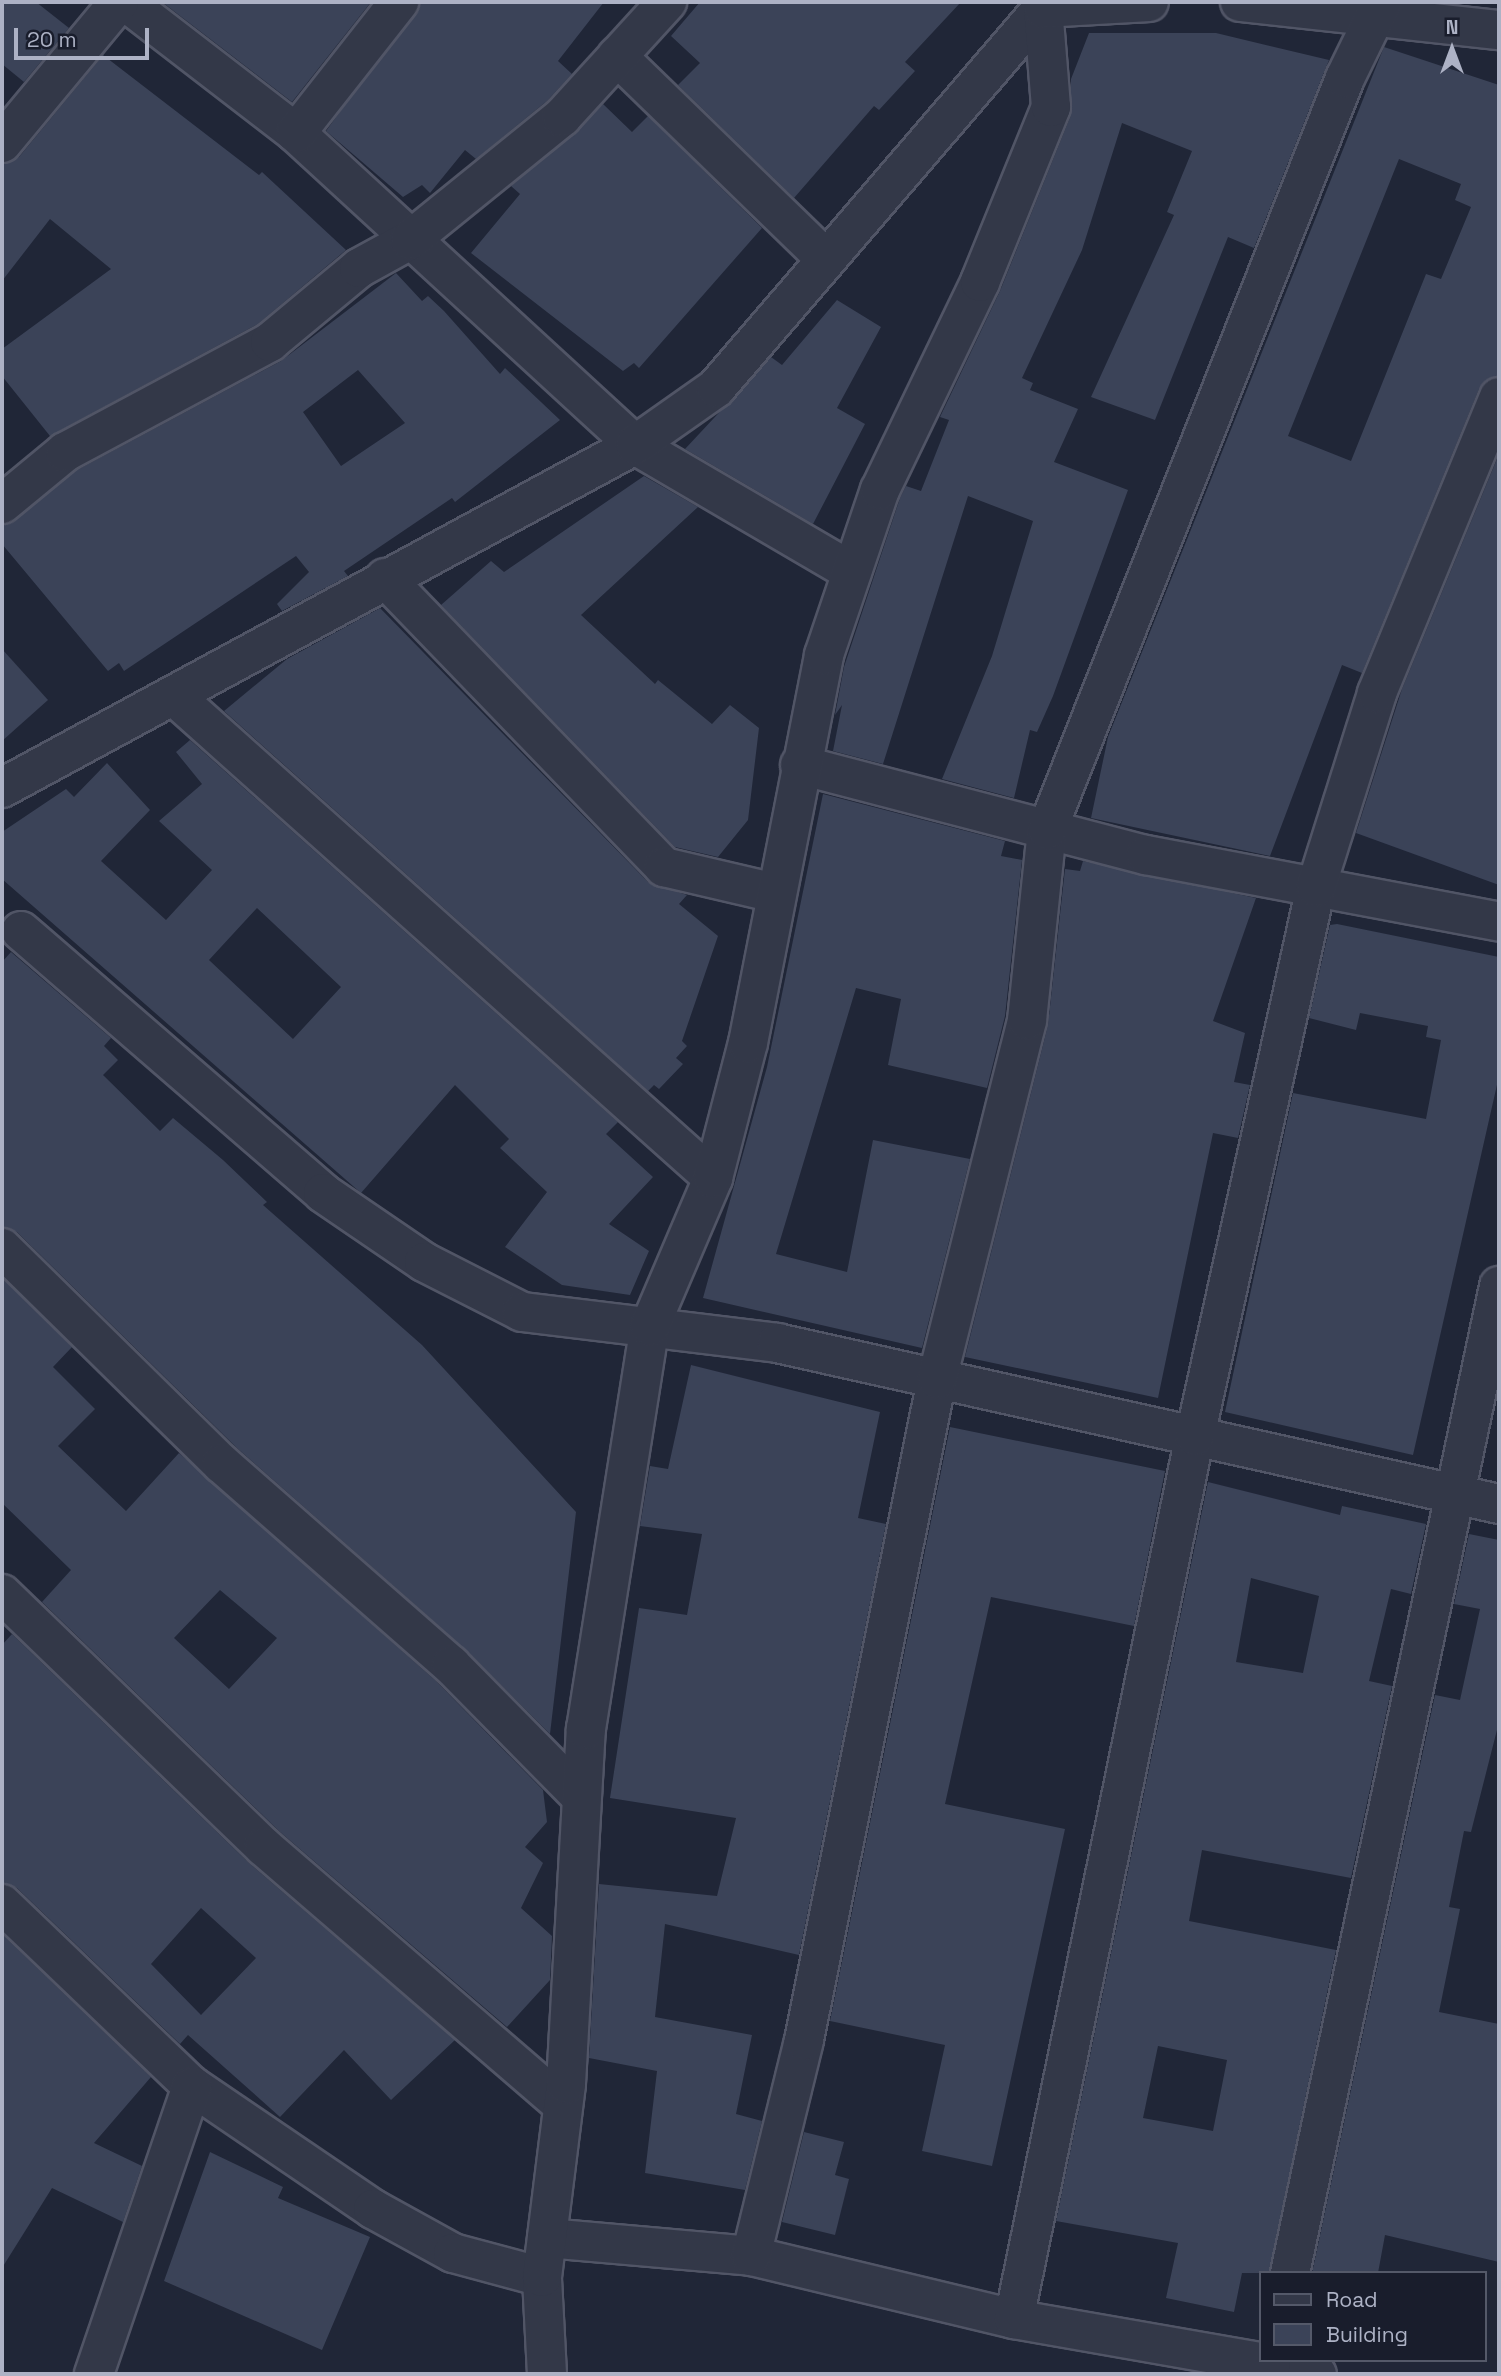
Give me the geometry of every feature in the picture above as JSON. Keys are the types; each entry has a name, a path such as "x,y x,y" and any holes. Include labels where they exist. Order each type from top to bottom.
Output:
{"street":[{"path":"2,143 119,2"},
{"path":"126,2 296,133 635,445 852,572"},
{"path":"296,133 399,2"},
{"path":"2,504 65,452 270,342 359,268 410,240 562,117 667,2"},
{"path":"2,788 385,578 635,445 716,388 1045,5 1149,2"},
{"path":"1240,2 1378,8 1499,30"},
{"path":"547,2374 542,2277 562,2104 586,1729 650,1326 713,1178 748,1044 800,765 824,655 880,489 980,282 1051,107 1045,5"},
{"path":"751,2256 804,2040 937,1378 1027,1020 1047,830 1378,8"},
{"path":"617,56 826,259"},
{"path":"1014,2319 1195,1436 1316,887 1377,693 1499,397"},
{"path":"385,578 664,867 775,893"},
{"path":"174,696 713,1178"},
{"path":"800,765 1047,830 1316,887 1499,922"},
{"path":"8,932 323,1193 424,1262 522,1312 776,1343 1499,1504"},
{"path":"2,1248 222,1464 451,1665 581,1797"},
{"path":"1290,2271 1459,1495 1499,1286"},
{"path":"2,1594 264,1847 562,2104"},
{"path":"3,1908 191,2086 373,2209 453,2253 542,2277"},
{"path":"94,2374 191,2086"},
{"path":"547,2238 751,2256 1014,2319 1260,2360"},
{"path":"1272,2362 1317,2374"}],"building":[{"path":"2,2 36,2 69,28 24,82 2,64"},
{"path":"162,2 371,2 292,102"},
{"path":"420,2 604,2 558,61 572,74 547,101 476,159 465,150 430,193 422,185 403,197 326,131"},
{"path":"700,2 961,2 905,62 915,71 879,110 874,106 794,198 678,85 700,63 671,36"},
{"path":"1089,33 1216,33 1329,60 1254,248 1228,237 1155,420 1091,397 1174,215 1167,212 1192,151 1122,123 1082,250 1022,378 1033,383 1030,390 1078,409 1054,462 1128,490 1053,696 1037,732 1030,730 1014,798 942,779 992,656 1033,521 968,496 883,764 833,751 842,705 835,715 844,667 900,498 906,486 921,491 949,420 940,417 1000,291 1071,115 1071,79"},
{"path":"1384,47 1499,85 1499,376 1479,389 1362,673 1342,665 1270,856 1091,818 1108,737","holes":["1399,159 1461,184 1455,200 1471,207 1441,279 1426,274 1351,461 1288,436"]},
{"path":"103,55 259,175 262,172 346,250 258,324 50,436 2,376 2,349 111,269 50,219 2,281 2,164 19,157"},
{"path":"603,104 632,132 648,116 762,228 639,368 634,363 623,371 471,253 520,194 511,186"},
{"path":"396,273 422,301 428,296 444,311 500,374 505,368 560,420 455,502 452,498 344,571 348,576 282,611 277,604 309,572 296,556 124,671 119,663 108,671 2,544 2,526 77,470 281,361","holes":["358,370 405,423 341,466 303,412"]},
{"path":"837,300 881,327 837,408 865,424 813,524 685,449 771,357 782,365"},
{"path":"1499,454 1499,885 1356,833 1402,689"},
{"path":"644,476 698,507 581,615 655,684 658,680 712,724 730,705 759,728 748,820 718,857 675,847 441,605 491,561 504,572"},
{"path":"380,608 648,882 687,895 679,904 718,936 682,1041 687,1046 676,1058 683,1064 659,1089 654,1085 648,1091 224,711 287,659"},
{"path":"2,649 48,700 2,741"},
{"path":"190,740 618,1122 606,1134 653,1177 609,1224 649,1251 630,1295 562,1285 505,1247 547,1192 500,1148 509,1139 455,1085 361,1193 2,879 2,832 66,789 74,797 107,763 150,810 101,861 166,920 212,870 159,821 202,784 176,752","holes":["257,908 341,987 293,1039 209,960"]},
{"path":"823,794 1005,841 1001,856 1022,860 1005,1016 987,1088 888,1065 901,999 856,988 776,1254 847,1272 873,1140 970,1159 922,1348 703,1298 767,1067"},
{"path":"1083,861 1256,898 1213,1021 1245,1033 1234,1082 1250,1085 1238,1138 1213,1133 1158,1398 965,1357 1048,1025 1065,869 1080,871"},
{"path":"1337,924 1499,957 1499,1076 1413,1455 1225,1412 1293,1093 1426,1119 1441,1040 1426,1037 1428,1026 1360,1013 1356,1030 1309,1018 1330,925"},
{"path":"11,952 111,1038 104,1046 118,1060 103,1075 160,1131 173,1118 223,1160 267,1202 263,1205 422,1345 576,1512 550,1734 465,1649 237,1448 17,1232 2,1227 2,962"},
{"path":"2,1278 72,1347 53,1367 95,1409 58,1446 126,1511 179,1453 436,1681 543,1790 547,1822 525,1847 543,1863 521,1908 552,1936 550,1980 507,2027 279,1831 42,1602 71,1570 2,1503","holes":["220,1590 277,1638 229,1689 174,1638"]},
{"path":"691,1365 880,1412 858,1518 886,1524 799,1955 665,1924 655,2017 752,2035 736,2114 762,2121 745,2190 645,2173 657,2071 589,2058 599,1884 717,1896 736,1818 610,1798 639,1608 687,1615 702,1534 640,1526 650,1466 668,1469"},
{"path":"950,1427 1165,1471 1134,1626 991,1597 945,1804 1065,1829 992,2166 922,2151 945,2045 830,2021"},
{"path":"1208,1482 1340,1515 1342,1506 1426,1524 1411,1594 1391,1589 1369,1681 1392,1686 1351,1878 1202,1850 1189,1921 1336,1950 1269,2271 1242,2273 1234,2312 1166,2298 1178,2243 1056,2221","holes":["1251,1578 1319,1596 1303,1673 1236,1662","1158,2046 1227,2060 1213,2131 1143,2118"]},
{"path":"1469,1534 1499,1540 1499,1722 1471,1832 1464,1831 1449,1907 1460,1909 1439,2012 1499,2024 1499,2262 1385,2235 1378,2271 1312,2271 1435,1695 1460,1700 1480,1609 1454,1604"},
{"path":"12,1634 249,1863 455,2040 391,2100 344,2050 280,2117 188,2035 180,2044 17,1888 2,1883 2,1645","holes":["201,1908 256,1958 201,2015 151,1964"]},
{"path":"2,1934 151,2077 94,2143 142,2166 123,2222 52,2188 2,2268"},
{"path":"804,2132 844,2142 835,2175 849,2179 835,2235 782,2222"},
{"path":"210,2152 283,2187 278,2198 370,2237 322,2350 164,2281"}]}
